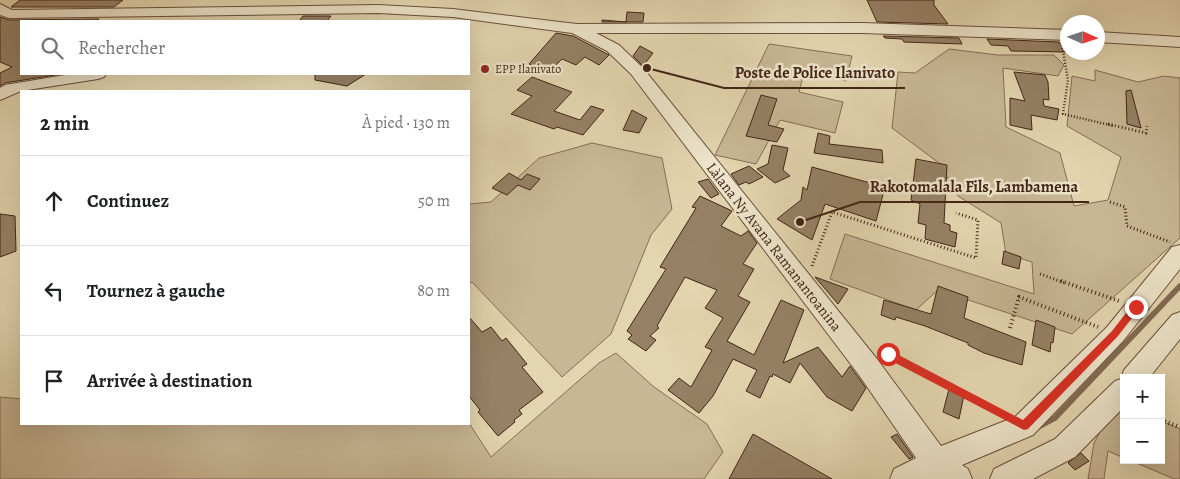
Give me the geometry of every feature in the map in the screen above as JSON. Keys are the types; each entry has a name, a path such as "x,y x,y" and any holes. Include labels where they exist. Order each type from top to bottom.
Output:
{"street":[{"path":"3,14 295,15 378,9 453,13 577,29 862,28 1060,35"},
{"name":"Làlana Ny Avana Ramanantoanina","path":"577,29 613,48 637,71 868,367 936,462 958,479"},
{"path":"1105,37 1180,42"},
{"path":"0,95 11,89 92,75"},
{"path":"904,479 936,462 1024,426 1115,334 1136,307 1176,247"},
{"path":"1136,374 1180,322"},
{"path":"1004,479 1065,448 1120,393"}],"path":[{"path":"1066,60 1068,80 1064,114 1146,133 1147,126"},
{"path":"1110,202 1125,207 1127,226 1176,247"},
{"path":"804,286 832,212 976,258 978,220 956,213"},
{"path":"1040,274 1136,307"},
{"path":"1010,328 1019,297 1115,334"},
{"path":"868,367 888,354 1024,426"},
{"path":"1165,422 1180,428"}],"shaded area":[{"path":"769,44 852,56 846,81 804,73 799,92 843,102 835,133 780,120 756,164 715,155"},
{"path":"949,49 998,55 1054,55 1064,65 1058,76 1003,68 1006,127 1060,153 1074,206 1108,200 1121,157 1067,126 1072,76 1095,81 1095,70 1138,82 1164,76 1180,78 1180,238 1072,334 938,290 916,310 830,279 845,234 1034,294 1032,262 1006,254 1001,223 958,196 939,163 892,128 898,72 915,73"},
{"path":"592,143 662,158 672,209 651,235 611,334 562,377 472,282 470,283 470,204 491,202 539,158"},
{"path":"616,353 654,387 707,424 723,452 704,479 0,479 0,397 20,399 20,425 470,425 491,457 599,363"},
{"path":"1120,409 1120,456 1108,451 1104,479 1088,479 1094,443 1110,413"},
{"path":"1165,423 1180,429 1180,479 1174,479 1139,464 1165,464"}],"building":[{"path":"20,0 123,0 114,7 11,7"},
{"path":"867,0 934,0 934,5 948,24 877,22"},
{"path":"627,12 644,13 643,22 626,22"},
{"path":"303,16 331,16 328,20 300,20"},
{"path":"0,17 9,20 99,19 20,20 20,75 55,75 5,83 0,86 0,73 12,67 0,62"},
{"path":"602,20 626,22 602,22"},
{"path":"556,33 573,36 609,55 599,65 585,57 576,65 562,59 549,72 529,64"},
{"path":"883,36 959,38 962,44 904,42 902,39 885,38"},
{"path":"987,39 1059,42 1060,52 1011,51 1008,46 991,45"},
{"path":"640,46 653,53 643,66 633,56"},
{"path":"1014,72 1045,75 1048,82 1049,100 1043,99 1044,106 1059,109 1057,120 1031,115 1032,130 1010,125 1010,98 1025,101"},
{"path":"315,75 364,75 347,86 315,80"},
{"path":"532,77 572,92 554,111 580,120 591,106 604,110 583,135 557,127 554,129 511,114 532,96 517,90"},
{"path":"1131,90 1141,128 1127,124 1126,91"},
{"path":"761,95 777,99 768,125 784,129 777,142 746,136"},
{"path":"632,110 647,118 639,133 623,130"},
{"path":"818,133 830,136 829,144 882,150 883,163 814,153"},
{"path":"772,145 788,148 783,170 790,176 775,183 757,169 768,164"},
{"path":"916,159 947,165 944,223 950,225 950,231 957,233 955,247 925,239 926,225 918,223 920,204 911,200"},
{"path":"749,166 763,177 749,184 746,182 739,185 731,174"},
{"path":"812,167 885,187 876,221 825,204 812,240 777,219 801,200 803,187 807,190"},
{"path":"509,173 521,180 527,174 540,179 530,190 518,185 507,195 492,188"},
{"path":"708,179 719,194 711,198 698,182"},
{"path":"700,196 732,211 721,226 741,236 748,231 757,243 743,264 754,269 738,296 750,302 727,341 754,355 781,300 804,310 783,363 818,347 842,377 850,366 866,388 852,411 827,397 800,363 790,383 773,374 772,377 770,376 760,398 746,391 757,370 733,359 713,396 699,413 668,390 679,378 691,387 712,350 705,347 723,318 705,308 717,290 685,277 657,326 659,328 650,336 656,340 646,351 628,339 632,335 627,331 666,269 660,267 696,208 692,207"},
{"path":"0,214 15,216 16,251 0,257"},
{"path":"1004,251 1021,257 1019,269 1002,264"},
{"path":"815,277 848,289 838,304"},
{"path":"938,286 968,297 964,318 1026,342 1022,365 984,353 968,345 968,343 925,326 896,317 895,320 881,315 884,300 931,314"},
{"path":"470,318 482,332 491,327 502,341 506,338 527,364 522,367 543,392 519,410 522,414 498,436 478,412 480,410 470,397"},
{"path":"1036,320 1055,327 1050,352 1032,345"},
{"path":"949,389 964,395 959,419 943,412"},
{"path":"753,434 832,479 729,479"},
{"path":"897,434 913,457 909,459 891,437"},
{"path":"1081,453 1089,461 1075,470 1068,463"}],"waterway":[{"path":"1038,427 1055,418 1180,286"}],"place":[{"name":"Poste de Police Ilanivato","path":"647,68"},
{"name":"EPP Ilanivato","path":"485,69"},
{"name":"Rakotomalala Fils, Lambamena","path":"800,222"}],"route":[{"path":"888,354 1024,426 1115,334 1136,307"}]}
